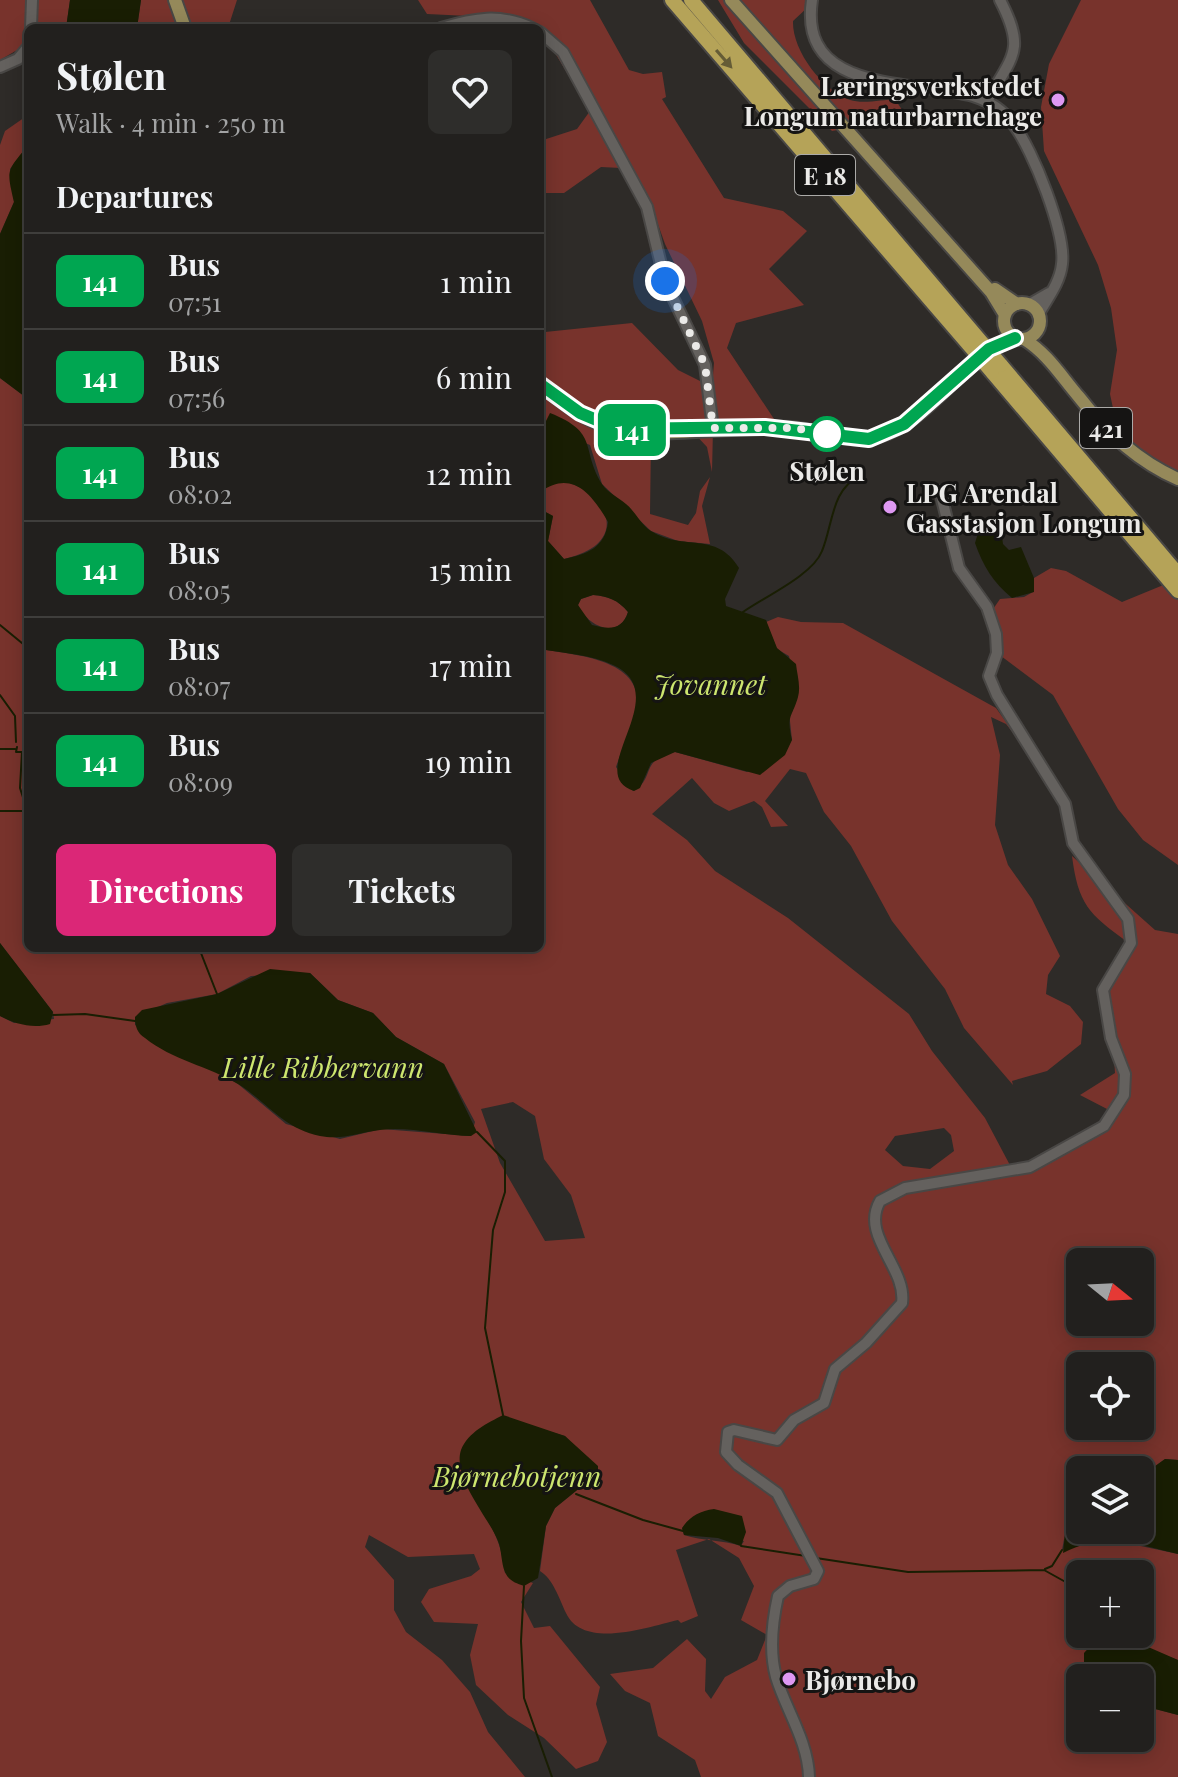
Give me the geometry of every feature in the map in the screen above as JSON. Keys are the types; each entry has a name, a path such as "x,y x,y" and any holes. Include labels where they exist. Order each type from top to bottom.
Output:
{"highway":[{"name":"E 18","path":"672,0 982,348"},
{"name":"E 18","path":"691,0 982,348 1178,591"},
{"name":"E 18","path":"996,369 1178,574"}],"main road":[{"path":"175,0 184,24"},
{"name":"421","path":"734,0 995,289 1023,304 1038,321 1050,359"},
{"name":"421","path":"734,0 991,292 1004,320 1019,339 1050,359 1108,431 1142,460 1178,479"},
{"path":"544,387 580,413 607,426 632,430 779,428 851,439 876,437 904,424 1023,304"},
{"path":"982,348 1019,339 1038,321"}],"street":[{"path":"31,24 32,0"},
{"path":"812,0 810,15 818,47 846,72 987,101 1007,116 1021,136 1059,234 1062,269 1038,321"},
{"path":"987,101 1015,50 1017,39 1000,0"},
{"path":"455,24 475,18 500,17 520,24"},
{"path":"544,35 563,52 647,207 665,281 700,350 713,428"},
{"path":"0,67 18,59 24,52"},
{"path":"1023,304 1049,293"},
{"path":"809,1777 798,1731 777,1681 771,1640 778,1596 790,1586 814,1579 818,1571 777,1493 738,1465 726,1452 728,1432 734,1430 777,1440 794,1420 824,1403 835,1369 866,1343 902,1303 901,1283 875,1222 880,1201 905,1188 1000,1174 1045,1161 1104,1126 1124,1095 1125,1074 1111,1038 1103,990 1131,943 1128,919 1073,843 1065,804 997,695 989,676 997,653 996,634 987,607 959,568 940,491"}],"shaded area":[{"path":"0,0 70,0 67,24 24,24 24,46 0,60"},
{"path":"141,0 237,0 229,24 138,24"},
{"path":"418,0 590,0 629,70 643,74 662,72 666,97 662,99 724,198 783,211 807,231 769,269 804,305 736,323 727,348 774,419 713,429 712,472 707,447 693,432 651,440 650,514 688,525 696,513 700,491 710,477 702,506 710,544 678,541 651,531 602,484 590,445 544,428 545,332 632,323 678,370 712,387 714,363 702,321 665,244 650,202 621,168 601,167 564,193 544,193 544,140 577,129 590,111 544,35 544,24 522,24 512,18 427,14"},
{"path":"718,0 810,0 808,7 793,21 794,32 803,56 819,78 850,100 895,99 904,113 876,123 832,131 744,43"},
{"path":"1081,0 1178,0 1178,474 1147,456 1118,432 1110,394 1117,350 1111,308 1098,265 1044,151 1041,107 1049,64"},
{"path":"24,118 24,150 10,169 14,202 0,234 0,145 5,131"},
{"path":"0,378 24,396 24,952 544,952 544,650 603,662 629,678 636,691 637,707 616,767 633,791 644,781 656,759 664,755 675,752 747,772 792,740 789,712 797,699 789,656 777,649 766,622 778,617 801,622 843,623 996,708 1022,744 1006,724 991,717 1000,755 995,825 1008,865 1032,899 1060,956 1048,975 1046,994 1070,1006 1083,1022 1081,1044 1047,1071 1012,1081 1013,1085 964,1028 945,989 892,921 851,846 824,812 806,773 790,769 765,801 788,826 771,827 762,807 754,801 729,811 714,803 692,778 652,814 687,840 715,871 788,918 909,1014 932,1051 985,1118 1012,1169 1041,1162 1110,1119 1107,1109 1080,1095 1115,1073 1110,991 1126,941 1087,906 1078,886 1072,856 1155,930 1178,934 1178,1460 1165,1459 1154,1467 1154,1456 1066,1456 1066,1532 1062,1550 1087,1544 1131,1544 1178,1554 1178,1660 1164,1655 1131,1664 1066,1664 1066,1752 1154,1752 1154,1709 1178,1715 1178,1777 701,1777 695,1760 658,1736 650,1703 625,1691 610,1674 653,1668 687,1639 706,1659 705,1691 711,1699 725,1677 757,1660 767,1635 741,1620 754,1586 739,1558 711,1540 741,1546 744,1541 682,1528 684,1535 707,1540 676,1550 698,1616 681,1623 678,1620 634,1631 586,1631 574,1624 552,1584 540,1571 546,1526 555,1508 598,1473 565,1436 541,1429 462,1450 463,1464 470,1487 498,1542 505,1573 533,1583 521,1602 534,1628 550,1626 600,1687 596,1704 607,1742 598,1761 576,1769 544,1738 508,1715 476,1685 470,1655 478,1624 434,1622 421,1602 429,1589 471,1576 480,1569 474,1554 408,1557 369,1535 365,1547 394,1580 394,1610 406,1632 442,1660 470,1692 488,1732 525,1777 0,1777 0,1016 14,1023 54,1019 53,1012 0,943","holes":["310,973 338,1000 373,1013 396,1037 444,1064 475,1122 471,1136 381,1129 340,1139 286,1124 238,1084 135,1025 135,1017 167,1003 217,994 251,976","513,1102 535,1116 544,1159 571,1195 585,1238 545,1241 500,1163 481,1109","944,1128 951,1135 954,1151 930,1169 903,1166 885,1150 895,1136"]},
{"path":"555,481 586,491 605,514 607,527 601,540 588,551 564,559 548,541 553,516 544,511 544,489"},
{"path":"1051,568 1066,571 1122,602 1178,579 1178,865 1143,840 1118,809 1053,695 1001,656 989,615 1000,599 1024,597 1033,592 1034,578"},
{"path":"593,595 620,604 628,612 624,621 611,628 588,619 578,605 581,599"}],"water":[{"path":"70,0 141,0 138,24 67,24"},
{"path":"24,150 24,396 0,378 0,234 14,202 9,176"},
{"name":"Jovannet","path":"550,413 566,420 583,435 602,484 629,507 647,528 663,537 720,549 739,568 725,599 726,606 766,620 777,648 796,664 799,684 790,721 792,740 785,755 760,775 675,752 651,763 640,788 634,791 621,782 617,768 634,713 636,695 630,678 605,662 544,650 544,511 553,516 548,541 564,559 580,555 599,544 608,522 595,502 580,488 562,483 544,490 544,425","holes":["593,595 608,598 628,612 625,618 618,626 609,628 592,625 578,605 581,599"]},
{"path":"990,524 1001,529 1003,544 1009,550 1021,547 1034,578 1034,592 1012,598 989,573 975,543 980,527"},
{"path":"0,943 53,1012 50,1024 24,1025 0,1016"},
{"name":"Lille Ribbervann","path":"270,969 310,973 338,1000 373,1013 396,1037 444,1064 477,1132 471,1136 391,1129 350,1136 320,1136 286,1121 238,1084 156,1046 137,1029 135,1017 142,1010 217,994"},
{"name":"Bjørnebotjenn","path":"503,1415 565,1436 598,1466 598,1473 555,1508 546,1526 538,1578 524,1586 508,1578 498,1541 466,1485 460,1461 461,1450 468,1438"},
{"path":"1165,1459 1178,1460 1178,1554 1138,1544 1154,1544 1154,1467"},
{"path":"714,1509 742,1516 746,1532 741,1546 718,1538 684,1535 682,1528 688,1520"},
{"path":"1065,1534 1066,1544 1086,1544 1063,1553"},
{"path":"1089,1648 1150,1648 1178,1660 1178,1715 1154,1709 1154,1664 1084,1664 1084,1653"}],"waterway":[{"path":"743,612 799,577 817,560 838,499 850,482 860,476"},
{"path":"0,625 24,645"},
{"path":"0,695 15,716 16,742"},
{"path":"17,747 16,752 22,752 20,788 24,800"},
{"path":"0,749 15,749"},
{"path":"0,811 24,811"},
{"path":"201,952 217,994"},
{"path":"53,1015 85,1014 135,1021"},
{"path":"477,1132 505,1161 505,1192 493,1230 485,1328 503,1415"},
{"path":"576,1494 643,1520 683,1531"},
{"path":"741,1546 806,1556"},
{"path":"1045,1569 1052,1566 1062,1550"},
{"path":"816,1558 908,1572 1044,1570 1066,1582"},
{"path":"524,1586 521,1641 524,1698 552,1777"}],"bus line":[{"name":"141","path":"544,387 580,413 618,429 794,428 843,438 869,439 904,424 989,349 1015,338"}],"place":[{"name":"Læringsverkstedet Longum naturbarnehage","path":"1058,100"},
{"name":"Stølen","path":"827,434"},
{"name":"LPG Arendal Gasstasjon Longum","path":"890,507"},
{"name":"Bjørnebo","path":"789,1679"}],"route":[{"path":"665,281 705,365 713,428 794,428 827,434"}]}
